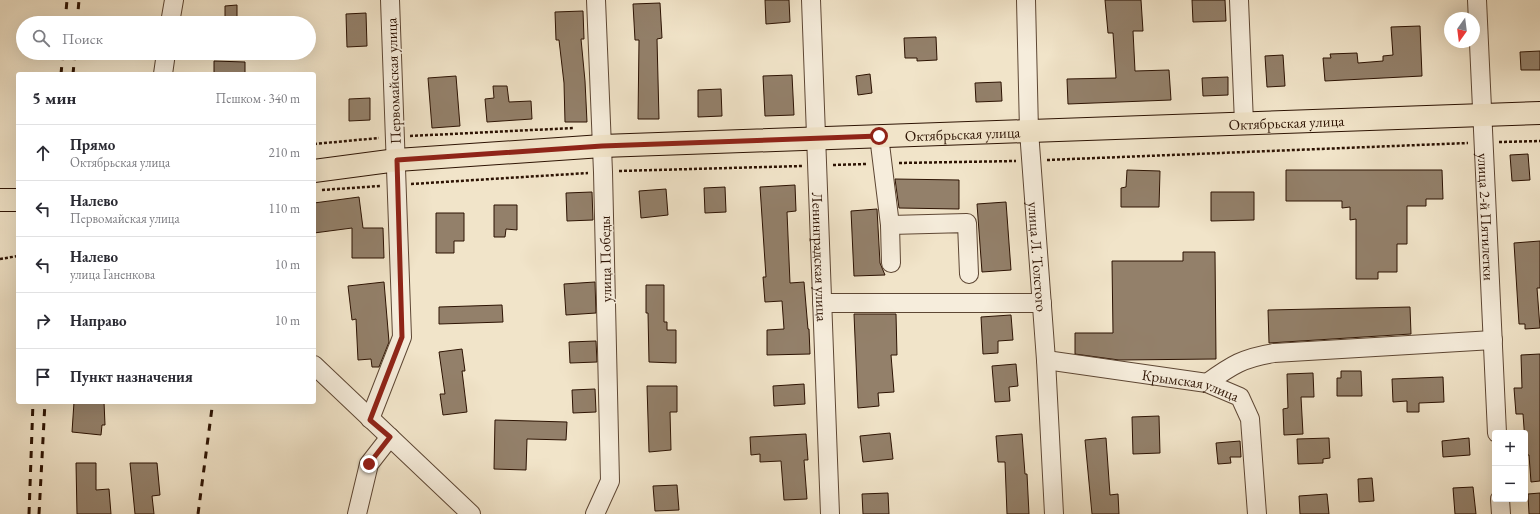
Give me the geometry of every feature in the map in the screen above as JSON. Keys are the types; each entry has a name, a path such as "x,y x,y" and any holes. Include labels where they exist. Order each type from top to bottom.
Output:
{"main road":[{"name":"Октябрьская улица","path":"316,171 397,160 602,146 1540,113"},
{"path":"0,200 16,200"}],"street":[{"path":"171,16 174,0"},
{"name":"Первомайская улица","path":"370,420 402,337 397,160 390,0"},
{"name":"улица Победы","path":"595,514 610,481 603,172 596,0"},
{"name":"Ленинградская улица","path":"811,0 830,514"},
{"name":"улица Л. Толстого","path":"1026,0 1029,130 1046,360 1054,514"},
{"path":"1239,0 1244,123"},
{"name":"улица 2-й Пятилетки","path":"1478,0 1497,430"},
{"path":"162,72 165,60"},
{"path":"879,136 890,225 891,263"},
{"path":"890,225 967,224 969,274"},
{"path":"822,303 1042,303"},
{"path":"1207,383 1232,364 1257,356 1274,353 1493,340"},
{"name":"Крымская улица","path":"1046,360 1207,383 1240,397 1250,419 1257,514"},
{"path":"316,367 370,420 471,514"},
{"path":"357,514 369,464 390,437"},
{"path":"1500,502 1501,514"}],"path":[{"path":"316,191 603,172 1031,160 1540,141"},
{"path":"0,259 16,256"}],"building":[{"path":"765,0 789,0 790,22 766,24"},
{"path":"1105,0 1141,0 1143,31 1133,31 1135,71 1169,70 1171,100 1068,104 1067,79 1116,78 1113,33 1108,33"},
{"path":"1192,0 1225,0 1226,21 1193,22"},
{"path":"660,3 662,38 657,39 659,119 638,119 639,40 635,40 633,4"},
{"path":"237,5 237,16 225,16 225,6"},
{"path":"583,11 584,39 581,39 587,122 565,122 564,83 559,40 556,40 555,12"},
{"path":"366,13 367,46 347,47 346,14"},
{"path":"1420,26 1422,76 1325,81 1323,58 1331,58 1330,54 1357,53 1358,63 1383,61 1383,56 1393,55 1391,27"},
{"path":"936,37 937,60 917,61 917,58 905,58 904,38"},
{"path":"1540,51 1540,70 1521,70 1520,52"},
{"path":"1283,55 1285,86 1267,87 1265,56"},
{"path":"214,61 245,62 245,72 214,72"},
{"path":"870,74 872,93 858,95 856,76"},
{"path":"792,75 794,115 765,116 763,76"},
{"path":"456,76 460,126 432,128 428,78"},
{"path":"1228,77 1228,95 1203,96 1202,78"},
{"path":"1001,82 1002,101 976,102 975,83"},
{"path":"493,86 507,86 509,102 531,101 532,119 487,122 485,99 494,98"},
{"path":"721,89 722,116 698,117 698,90"},
{"path":"370,98 370,120 349,121 349,99"},
{"path":"1528,154 1530,180 1512,181 1510,155"},
{"path":"1127,170 1160,171 1159,207 1121,207 1121,188 1126,187"},
{"path":"1286,170 1442,170 1443,199 1426,199 1426,206 1407,206 1407,244 1397,244 1397,272 1378,272 1378,279 1356,279 1356,219 1350,220 1350,207 1342,208 1342,201 1286,201"},
{"path":"895,179 959,180 959,209 899,208"},
{"path":"795,185 796,211 787,212 790,283 804,282 810,354 767,355 767,330 784,329 782,301 765,302 763,277 766,277 760,187"},
{"path":"725,187 726,212 705,213 704,188"},
{"path":"666,189 668,215 641,218 639,191"},
{"path":"592,192 593,220 567,221 566,193"},
{"path":"1211,192 1254,192 1254,220 1211,221"},
{"path":"359,197 363,228 383,228 384,258 352,258 352,228 316,233 316,203"},
{"path":"1006,202 1011,270 982,272 977,204"},
{"path":"494,205 517,205 517,230 506,229 505,237 494,237"},
{"path":"877,209 880,263 885,275 854,276 851,211"},
{"path":"436,213 464,213 464,241 454,241 454,253 436,253"},
{"path":"1540,241 1540,288 1537,288 1540,328 1525,329 1525,324 1519,324 1514,243"},
{"path":"1183,252 1215,252 1216,359 1119,360 1075,354 1075,333 1113,333 1112,261 1183,261"},
{"path":"384,282 389,342 379,367 372,367 371,359 358,360 356,319 352,320 348,286"},
{"path":"595,282 596,313 566,315 564,284"},
{"path":"646,285 664,285 664,322 667,322 667,330 676,330 676,363 649,362"},
{"path":"502,305 503,322 439,324 439,307"},
{"path":"1410,307 1411,334 1269,343 1268,310"},
{"path":"854,314 896,314 897,355 891,355 894,392 878,393 879,406 858,408"},
{"path":"1011,315 1013,340 998,341 998,353 983,354 981,317"},
{"path":"596,341 597,362 570,363 569,342"},
{"path":"462,349 465,371 462,371 467,412 443,415 440,394 445,394 439,352"},
{"path":"1540,354 1540,481 1531,482 1528,455 1528,430 1524,430 1523,414 1516,414 1514,388 1522,388 1521,355"},
{"path":"1016,364 1018,386 1009,387 1010,401 995,402 992,366"},
{"path":"1341,371 1361,371 1362,396 1337,396 1337,378 1341,378"},
{"path":"1313,373 1314,397 1301,397 1303,434 1284,435 1283,409 1288,408 1287,374"},
{"path":"1443,377 1444,402 1419,403 1419,412 1407,412 1407,401 1393,402 1392,379"},
{"path":"804,384 805,404 774,406 773,386"},
{"path":"647,386 677,386 677,412 670,412 671,450 649,452"},
{"path":"595,389 596,412 573,413 572,390"},
{"path":"74,404 104,404 105,425 102,425 101,435 72,432"},
{"path":"1159,416 1160,453 1133,454 1132,417"},
{"path":"495,420 567,422 566,440 527,439 526,470 494,469"},
{"path":"890,433 893,459 863,462 860,436"},
{"path":"806,434 808,460 804,460 807,499 784,500 781,461 760,462 760,454 751,455 750,437"},
{"path":"1022,434 1025,474 1027,474 1029,514 1007,514 1005,462 998,462 996,436"},
{"path":"1106,438 1110,495 1118,494 1119,514 1092,514 1085,440"},
{"path":"1329,438 1330,458 1323,459 1323,463 1298,464 1297,439"},
{"path":"1469,438 1470,455 1443,457 1442,441"},
{"path":"1240,441 1241,457 1230,457 1231,463 1218,464 1216,443"},
{"path":"76,463 96,463 96,490 109,489 111,514 77,514"},
{"path":"130,463 157,463 160,495 152,496 154,514 135,514"},
{"path":"1372,478 1374,501 1359,502 1358,479"},
{"path":"677,485 679,510 655,511 653,486"},
{"path":"1473,487 1476,514 1455,514 1453,488"},
{"path":"888,493 889,514 863,514 862,494"},
{"path":"1540,493 1540,514 1529,514 1528,494"},
{"path":"1327,494 1329,514 1300,514 1299,496"}],"railway":[{"path":"66,16 67,0"},
{"path":"78,16 79,0"},
{"path":"61,72 62,60"},
{"path":"73,72 74,60"},
{"path":"29,514 33,404"},
{"path":"39,514 45,404"},
{"path":"198,514 212,408"}],"route":[{"path":"369,464 390,437 370,420 402,337 397,160 602,146 879,136"}]}
